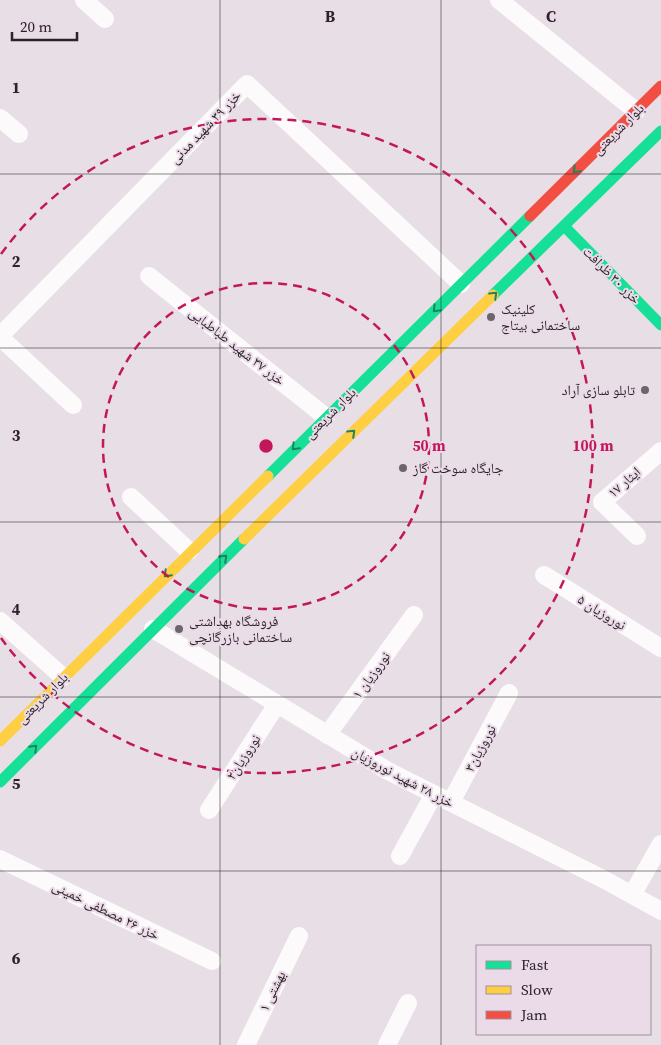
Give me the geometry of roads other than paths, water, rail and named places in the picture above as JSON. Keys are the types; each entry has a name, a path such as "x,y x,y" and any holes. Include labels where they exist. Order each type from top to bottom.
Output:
{"main road":[{"name":"بلوار شریعتی","path":"0,740 661,86"},
{"path":"0,782 152,629 661,131"},
{"name":"خزر ۳۰ ظرافت","path":"564,226 661,325"}],"street":[{"path":"84,0 105,19"},
{"path":"499,0 636,111"},
{"name":"خزر ۳۹ شهید مدنی","path":"73,405 0,337 247,84 461,284"},
{"path":"0,118 19,134"},
{"name":"خزر ۳۷ شهید طباطبایی","path":"149,276 326,417"},
{"name":"ایثار ۱۷","path":"637,536 602,502 661,451"},
{"path":"131,497 189,551"},
{"name":"نوروزیان ۵","path":"544,575 661,648"},
{"name":"نوروزیان ۱","path":"327,735 414,615"},
{"path":"0,621 63,677"},
{"name":"خزر ۲۸ شهید نوروزیان","path":"152,629 388,771 661,911"},
{"name":"نوروزیان۳","path":"451,802 509,694"},
{"name":"نوروزیان۲","path":"208,810 277,704"},
{"path":"400,856 434,794"},
{"path":"632,895 661,844"},
{"name":"خزر ۲۶ مصطفی خمینی","path":"0,859 212,961"},
{"name":"بهشتی ۱","path":"246,1045 299,936"},
{"path":"387,1045 408,1003"}],"place":[{"name":"کلینیک ساختمانی بیتاج","path":"491,317"},
{"name":"تابلو سازی آراد","path":"645,390"},
{"name":"جایگاه سوخت گاز","path":"403,468"},
{"name":"فروشگاه بهداشتی ساختمانی بازرگانچی","path":"179,629"}]}
